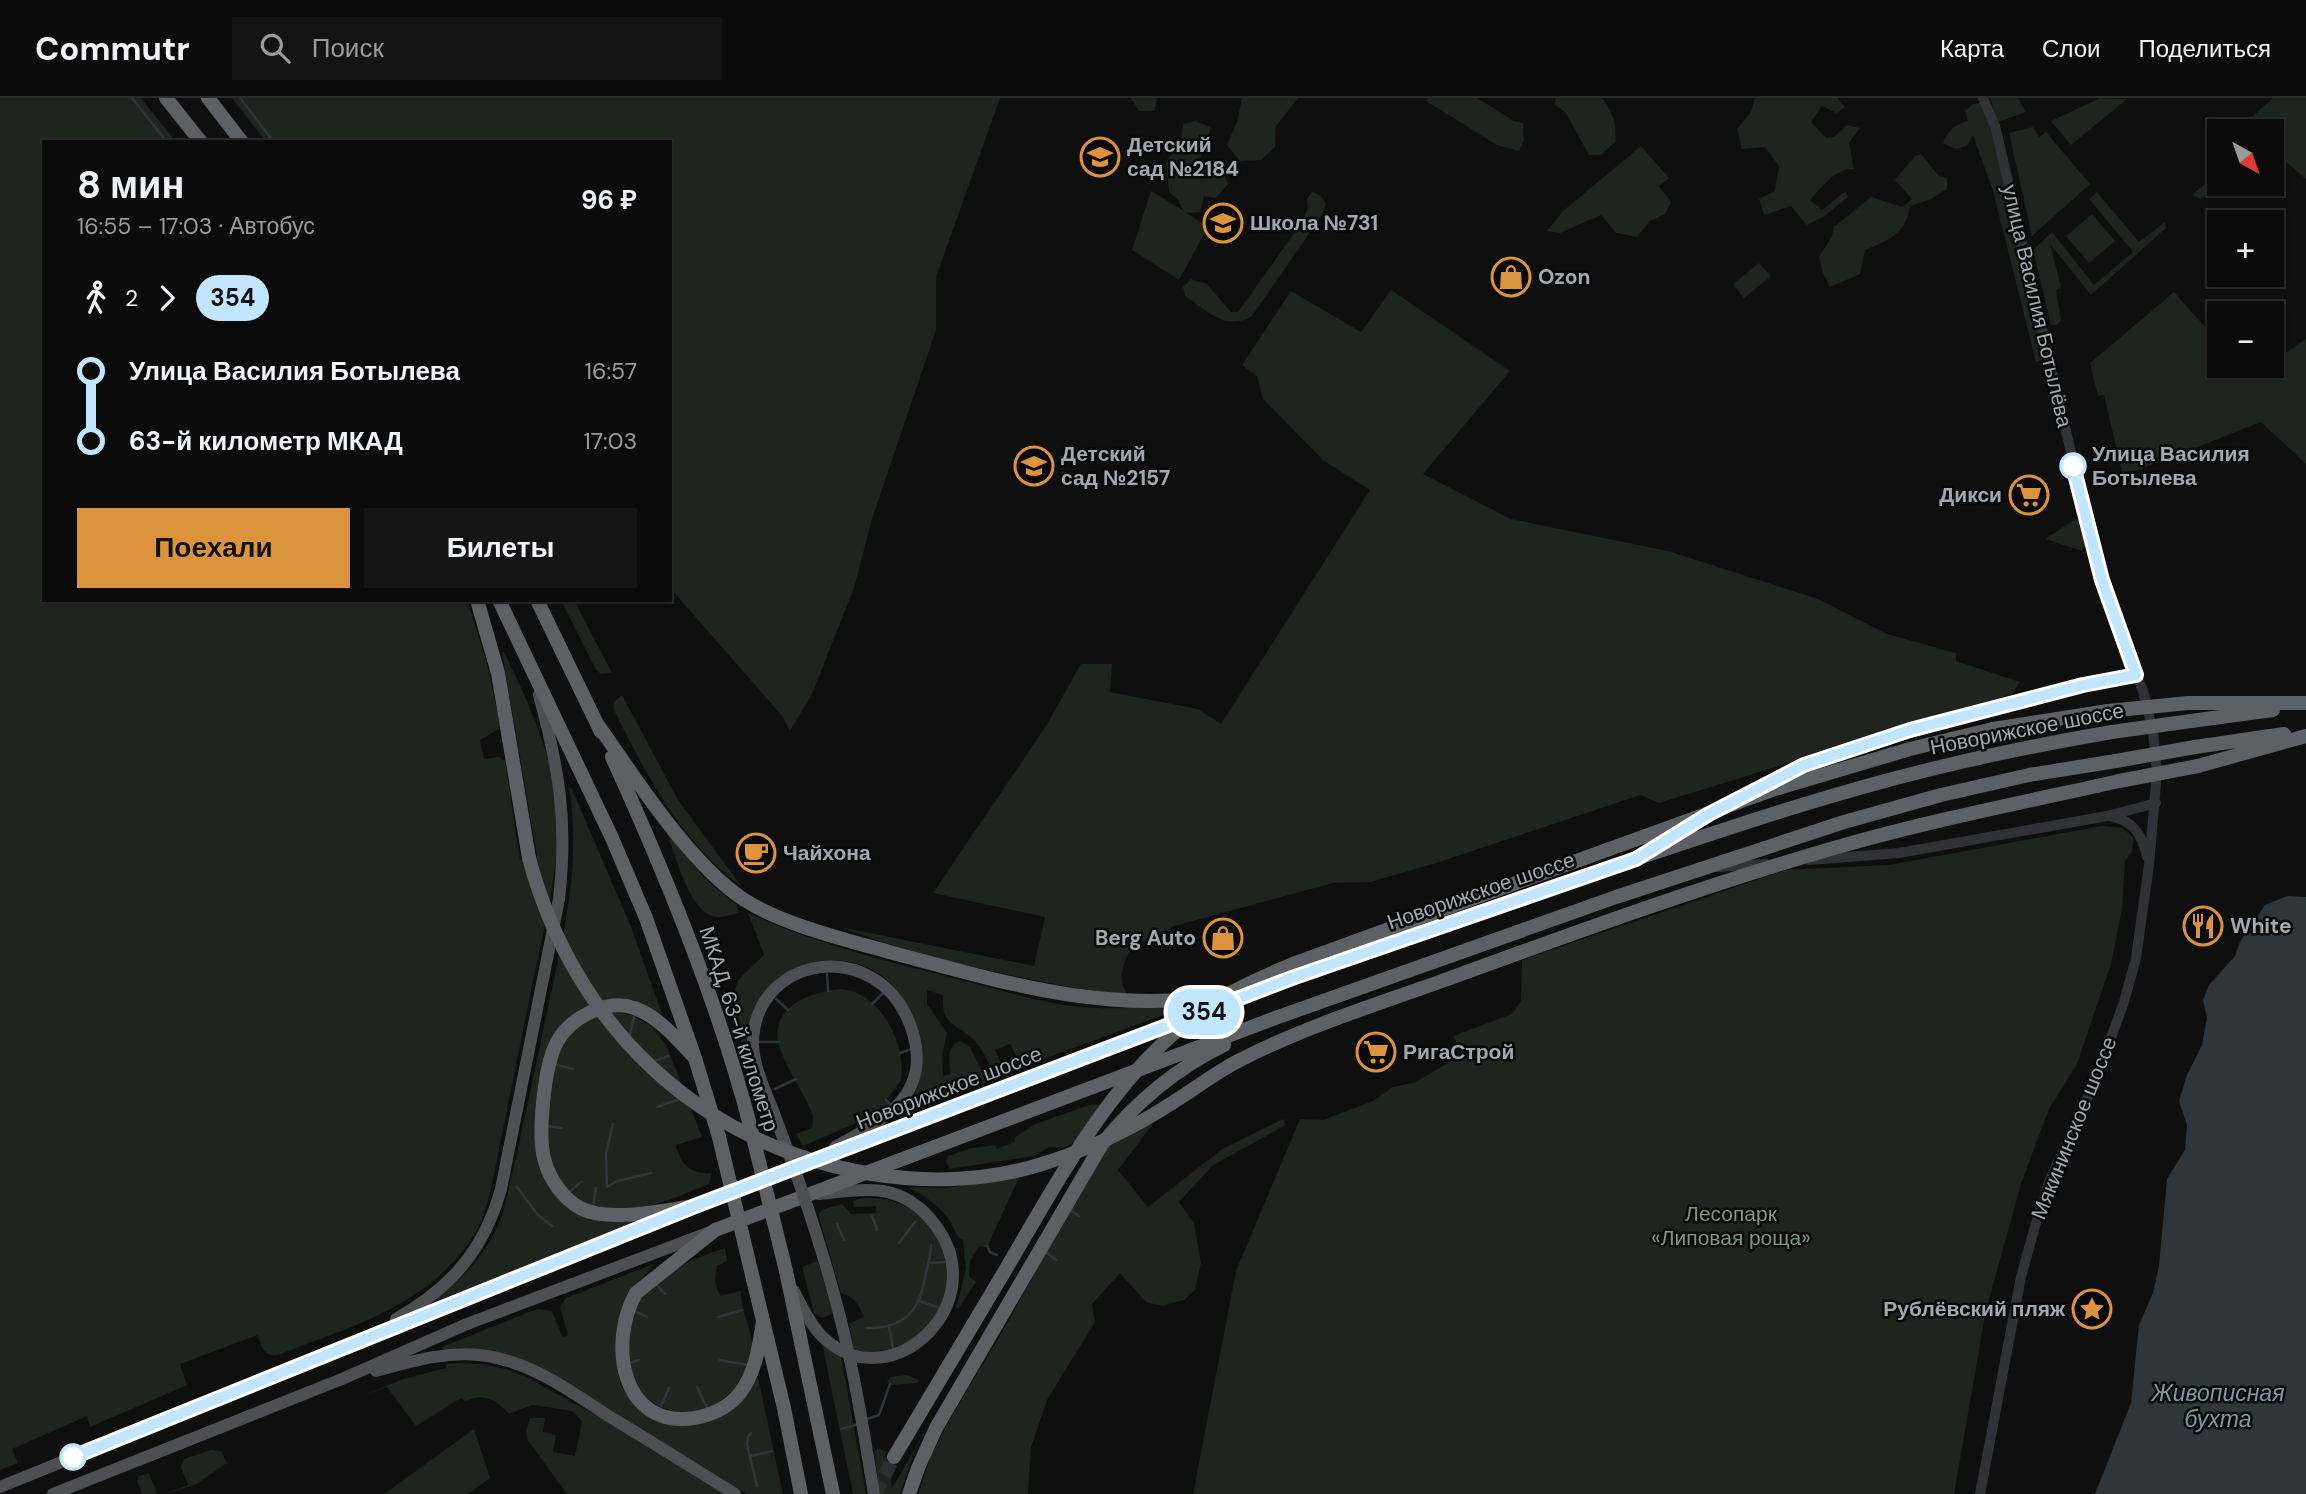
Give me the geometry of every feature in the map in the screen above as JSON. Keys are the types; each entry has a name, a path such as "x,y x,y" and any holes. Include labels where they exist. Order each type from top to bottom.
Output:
{"highway":[{"path":"166,98 199,140"},
{"path":"208,98 240,140"},
{"path":"478,602 498,673 529,858 557,939 610,1025 638,1056 681,1094 740,1131 807,1160 891,1177 930,1180 1001,1174 1039,1165 1087,1148 1147,1118 1236,1062 1270,1045 1443,980 1738,877 1911,827 2198,766 2306,734"},
{"path":"500,602 612,838 646,918 695,1058 719,1137 784,1408 801,1494"},
{"name":"МКАД, 63-й километр","path":"538,602 598,725 668,886 735,1071 788,1277 833,1494"},
{"path":"894,1457 1088,1135 1123,1084 1185,1024 1233,991 1298,962 1775,789 1899,752 1993,729 2108,711 2188,703 2306,704"},
{"name":"Новорижское шоссе","path":"695,1058 668,1030 633,1007 596,1009 579,1019 556,1043 545,1093 542,1138 544,1161 551,1178 570,1201 582,1209 609,1214 695,1206 1292,978 1636,859 1822,799 2022,748 2306,704"},
{"path":"598,725 648,796 721,882 744,900 778,916 841,939 1004,984 1075,997 1154,1002 1206,998 1292,978"},
{"path":"763,1321 753,1369 746,1384 734,1399 713,1413 684,1419 664,1417 645,1406 630,1387 623,1372 622,1355 630,1304 644,1285 715,1230 805,1195 1278,1017 1700,869 1844,822 1941,795 2029,775 2249,739 2306,734"},
{"path":"909,1494 936,1428 1090,1162 1123,1118 1145,1098 1217,1048 1278,1017"}],"main road":[{"path":"362,1339 404,1315 447,1282 484,1237 501,1189 559,899 563,867 559,775 531,664"},
{"path":"799,1168 881,1121 897,1108 914,1081 918,1050 907,1016 889,988 863,972 847,967 814,967 796,974 775,990 761,1011 753,1043 755,1061 810,1213 832,1284 850,1360 874,1494"},
{"path":"788,1277 813,1325 825,1340 845,1353 867,1357 888,1355 909,1348 927,1336 943,1314 952,1286 953,1272 946,1243 929,1217 918,1206 903,1197 883,1191 805,1195"},
{"path":"0,1487 695,1206"},
{"path":"53,1494 342,1380 479,1319 715,1230"},
{"path":"342,1380 439,1356 475,1355 520,1364 561,1386 735,1494"}],"street":[{"name":"улица Василия Ботылёва","path":"1983,98 1998,139 2092,547 2120,634 2143,691 2153,731 2157,772 2156,803"},
{"path":"1636,859 1709,814 1804,765 1910,730 2083,685 2136,675"},
{"path":"1700,869 1899,853 2107,816 2156,803"},
{"name":"Мякининское шоссе","path":"1980,1494 2021,1277 2035,1226 2049,1182 2087,1099 2124,1002 2136,958 2156,803"},
{"path":"2107,816 2126,820 2133,826 2144,842 2149,865"}],"green space":[{"path":"0,98 141,98 174,140 42,140 42,602 468,602 486,660 500,724 499,729 480,740 484,759 500,757 505,761 520,860 537,856 504,652 539,731 553,781 556,858 548,910 490,1194 477,1230 459,1256 415,1295 335,1333 278,1355 264,1350 257,1335 180,1364 187,1385 90,1427 87,1416 12,1449 18,1463 0,1470"},
{"path":"232,98 1000,98 936,277 936,330 872,519 854,588 812,694 790,731 783,717 672,590 672,140 264,140"},
{"path":"1131,98 1157,99 1154,111 1139,111"},
{"path":"1242,98 1298,98 1276,126 1275,147 1261,160 1240,161 1227,145 1237,122"},
{"path":"1428,98 1477,98 1514,121 1523,123 1524,140 1519,151 1497,145 1426,101"},
{"path":"1556,98 1602,98 1613,118 1615,142 1601,155 1589,155 1566,113 1554,104"},
{"path":"1755,98 1837,98 1845,107 1837,113 1822,106 1811,122 1826,138 1834,137 1847,125 1860,128 1849,143 1854,169 1835,175 1810,200 1822,210 1843,193 1846,192 1848,197 1823,217 1807,225 1791,206 1764,215 1759,199 1775,191 1779,166 1765,147 1742,149 1737,129 1751,112"},
{"path":"1990,98 2018,98 2026,112 1998,122"},
{"path":"2100,98 2127,99 2071,145 2051,121"},
{"path":"2273,98 2306,98 2306,179 2284,160 2284,119 2256,119 2253,116"},
{"path":"1980,103 1988,119 2045,359 2036,362 1993,191 1973,135 1967,146 1956,149 1943,143 1952,129 1968,121 1965,111 1973,104"},
{"path":"1195,121 1211,127 1197,167 1222,170 1228,184 1216,198 1204,196 1200,212 1186,213 1208,227 1179,280 1132,250 1151,191 1184,211 1178,200 1169,192 1166,163 1172,153 1187,154 1181,141 1183,124"},
{"path":"2033,127 2039,137 2046,132 2090,184 2032,236 2009,133"},
{"path":"1641,146 1669,178 1659,186 1671,202 1665,214 1650,221 1637,237 1616,233 1601,215 1560,233 1547,231 1563,211"},
{"path":"1921,154 1939,176 1947,178 1947,189 1931,199 1910,206 1905,223 1895,235 1865,250 1860,274 1830,287 1819,257 1832,236 1834,227 1871,197 1902,207 1912,199 1895,180 1915,156"},
{"path":"2207,182 2207,194 2201,199 2192,195"},
{"path":"1312,192 1320,195 1326,204 1320,218 1252,316 1234,322 1225,320 1209,313 1185,296 1183,287 1191,279 1207,284 1231,312 1238,312 1302,222 1308,208 1307,199"},
{"path":"2097,192 2139,242 2165,222 2166,228 2091,295 2050,244 2061,287 2056,290 2061,321 2057,325 2051,325 2033,250 2052,232 2094,285 2133,252 2089,199"},
{"path":"2092,214 2115,241 2089,263 2066,236"},
{"path":"1759,263 1771,276 1744,298 1733,284"},
{"path":"1391,290 1510,371 1423,474 1511,519 1668,551 1818,599 1887,634 1956,653 1956,661 2020,682 2012,694 1659,803 1640,795 1371,882 1333,883 1174,926 1151,940 1133,944 1122,971 1122,984 1130,997 983,969 840,927 1034,966 1045,917 933,893 1046,726 1081,664 1112,664 1110,692 1198,709 1221,724 1370,490 1323,460 1263,399 1257,376 1242,365 1291,291 1361,332"},
{"path":"2174,292 2207,329 2207,378 2284,378 2284,354 2306,339 2306,464 2261,422 2123,476 2104,395 2098,396 2090,363"},
{"path":"2076,519 2081,523 2085,545 2082,551 2045,539"},
{"path":"562,602 575,602 612,673 601,674 596,670"},
{"path":"622,695 678,800 742,887 701,850 667,806 614,710 614,702"},
{"path":"571,787 631,927 662,1014 659,1017 634,1003 616,1000 598,1005 572,1018 539,1105 561,1199 640,1222 439,1300 437,1297 459,1280 485,1250 503,1213 568,908 573,849"},
{"name":"Лесопарк «Липовая роща»","path":"2102,826 2122,828 2134,838 2132,851 2125,861 2122,909 2111,964 2077,1064 2049,1109 2021,1184 1986,1310 1954,1494 1193,1494 1236,1271 1300,1119 1323,1120 1373,1101 1393,1087 1416,1082 1461,1055 1453,1036 1512,1014 1521,1001 1522,960 1786,870 1889,865"},
{"path":"666,831 707,880 736,904 739,913 719,917 704,911 689,891"},
{"path":"748,913 851,951 1042,1001 1096,1008 1173,1006 1177,1010 1027,1065 1020,1063 1010,1044 995,1050 1004,1069 995,1072 977,1043 947,1018 943,995 927,990 927,1004 947,1033 942,1055 943,1076 951,1074 950,1051 960,1041 970,1047 987,1082 908,1114 905,1112 918,1087 920,1060 918,1041 905,1001 880,975 850,962 817,962 787,973 763,997 750,1031 752,1075 730,1007 738,980 764,955"},
{"path":"842,989 869,1000 888,1023 900,1052 901,1081 886,1100 891,1105 803,1146 796,1134 812,1128 813,1115 781,1050 778,1028 788,1009 798,1002 820,993"},
{"path":"611,1011 644,1022 667,1047 702,1137 676,1145 680,1158 693,1170 712,1173 709,1184 656,1204 626,1211 600,1210 575,1198 557,1176 547,1149 550,1090 558,1053 579,1026"},
{"path":"1092,1104 1100,1105 1075,1142 1062,1148 1049,1147 1034,1156 949,1169 946,1161 948,1156 972,1148 995,1145 997,1149 1015,1142 1014,1138 1035,1124"},
{"path":"1283,1119 1286,1125 1213,1165 1179,1202 1194,1223 1201,1263 1195,1290 1184,1300 1162,1306 1146,1302 1120,1273 1092,1304 1095,1322 1047,1400 1031,1447 1028,1494 918,1494 931,1456 949,1421 1110,1144 1155,1121 1118,1170 1148,1207 1221,1150"},
{"path":"1019,1177 988,1245 979,1246 970,1261 969,1276 976,1282 958,1309 956,1308 966,1269 963,1240 939,1208 907,1187 946,1188"},
{"path":"862,1198 893,1201 918,1214 935,1234 946,1258 948,1283 941,1308 926,1330 901,1345 878,1352 854,1349 849,1324 864,1317 856,1302 841,1293 818,1214 824,1209 842,1204 851,1214 876,1213 876,1206 854,1207 853,1201"},
{"path":"725,1248 727,1261 717,1266 715,1282 720,1296 741,1291 752,1341 751,1358 745,1375 735,1389 707,1408 691,1412 658,1406 643,1395 631,1372 628,1352 633,1309 639,1298 660,1278 686,1263"},
{"path":"818,1261 833,1313 823,1318 814,1313 802,1267"},
{"path":"656,1263 631,1290 617,1355 620,1384 635,1405 651,1417 674,1425 694,1424 757,1373 783,1494 747,1494 567,1384 474,1349 442,1347 537,1309 552,1311 563,1338 568,1335 560,1307 566,1298"},
{"path":"822,1343 841,1355 866,1494 853,1494"},
{"path":"446,1364 506,1369 526,1377 601,1418 724,1494 567,1494 527,1439 526,1431 530,1418 545,1418 543,1432 556,1435 553,1452 575,1456 582,1421 572,1411 532,1405 509,1414 500,1405 484,1397 466,1401 461,1398 416,1426 387,1387 360,1397 403,1379 446,1368"},
{"path":"907,1375 919,1380 917,1383 892,1385 887,1382 890,1377"},
{"path":"932,1419 915,1450 900,1494 880,1494 874,1451 880,1449 886,1452 884,1457 889,1460 892,1488"},
{"path":"474,1429 490,1478 468,1494 384,1494"},
{"path":"211,1450 221,1451 227,1463 195,1485 165,1494 188,1485 181,1467 184,1459"},
{"path":"149,1473 157,1494 142,1494 137,1481 139,1476"}],"water":[{"name":"Живописная бухта","path":"2287,896 2306,897 2306,1494 2095,1494 2131,1403 2139,1325 2153,1293 2159,1266 2167,1179 2185,1150 2187,1125 2179,1101 2187,1075 2202,1045 2207,1018 2203,1000 2209,985 2235,956 2240,942 2265,905"}],"waterway":[{"path":"132,98 165,140"},
{"path":"240,98 272,140"},
{"path":"827,974 828,991"},
{"path":"872,1004 884,992"},
{"path":"776,999 788,1010"},
{"path":"630,1034 634,1017"},
{"path":"760,1042 779,1042"},
{"path":"900,1053 912,1049"},
{"path":"655,1061 668,1056"},
{"path":"554,1064 573,1069"},
{"path":"775,1089 796,1079"},
{"path":"657,1107 682,1098"},
{"path":"886,1100 891,1105"},
{"path":"613,1124 606,1154 607,1187 617,1181 651,1173"},
{"path":"546,1126 562,1128"},
{"path":"568,1193 581,1182"},
{"path":"517,1187 538,1215 552,1226"},
{"path":"593,1206 596,1188"},
{"path":"1071,1211 1079,1216"},
{"path":"872,1216 877,1230"},
{"path":"899,1243 915,1222"},
{"path":"837,1224 844,1240"},
{"path":"867,1328 892,1325 902,1320 915,1307 923,1286 931,1245"},
{"path":"987,1246 990,1252 997,1255"},
{"path":"1047,1253 1056,1260"},
{"path":"929,1263 947,1262"},
{"path":"656,1284 665,1294"},
{"path":"920,1301 940,1308"},
{"path":"718,1317 742,1310"},
{"path":"634,1311 647,1317"},
{"path":"889,1326 893,1348"},
{"path":"629,1363 639,1360"},
{"path":"720,1360 747,1365"},
{"path":"867,1419 879,1415 890,1384"},
{"path":"697,1387 707,1408"},
{"path":"661,1406 669,1388"},
{"path":"841,1429 858,1424"},
{"path":"751,1433 747,1444 757,1486"},
{"path":"751,1456 772,1451"}],"tunnel":[{"path":"875,1494 894,1457"}],"bus line":[{"name":"354","path":"73,1457 695,1206 1292,978 1636,859 1709,814 1804,765 1910,730 2083,685 2136,675 2092,547 2073,466"}],"place":[{"name":"Детский сад №2184","path":"1100,157"},
{"name":"Школа №731","path":"1223,223"},
{"name":"Ozon","path":"1511,277"},
{"name":"Детский сад №2157","path":"1034,466"},
{"name":"Улица Василия Ботылева","path":"2073,466"},
{"name":"Дикси","path":"2029,495"},
{"name":"Чайхона","path":"756,853"},
{"name":"White","path":"2203,926"},
{"name":"Berg Auto","path":"1223,938"},
{"name":"РигаСтрой","path":"1376,1052"},
{"name":"Рублёвский пляж","path":"2092,1309"}]}
